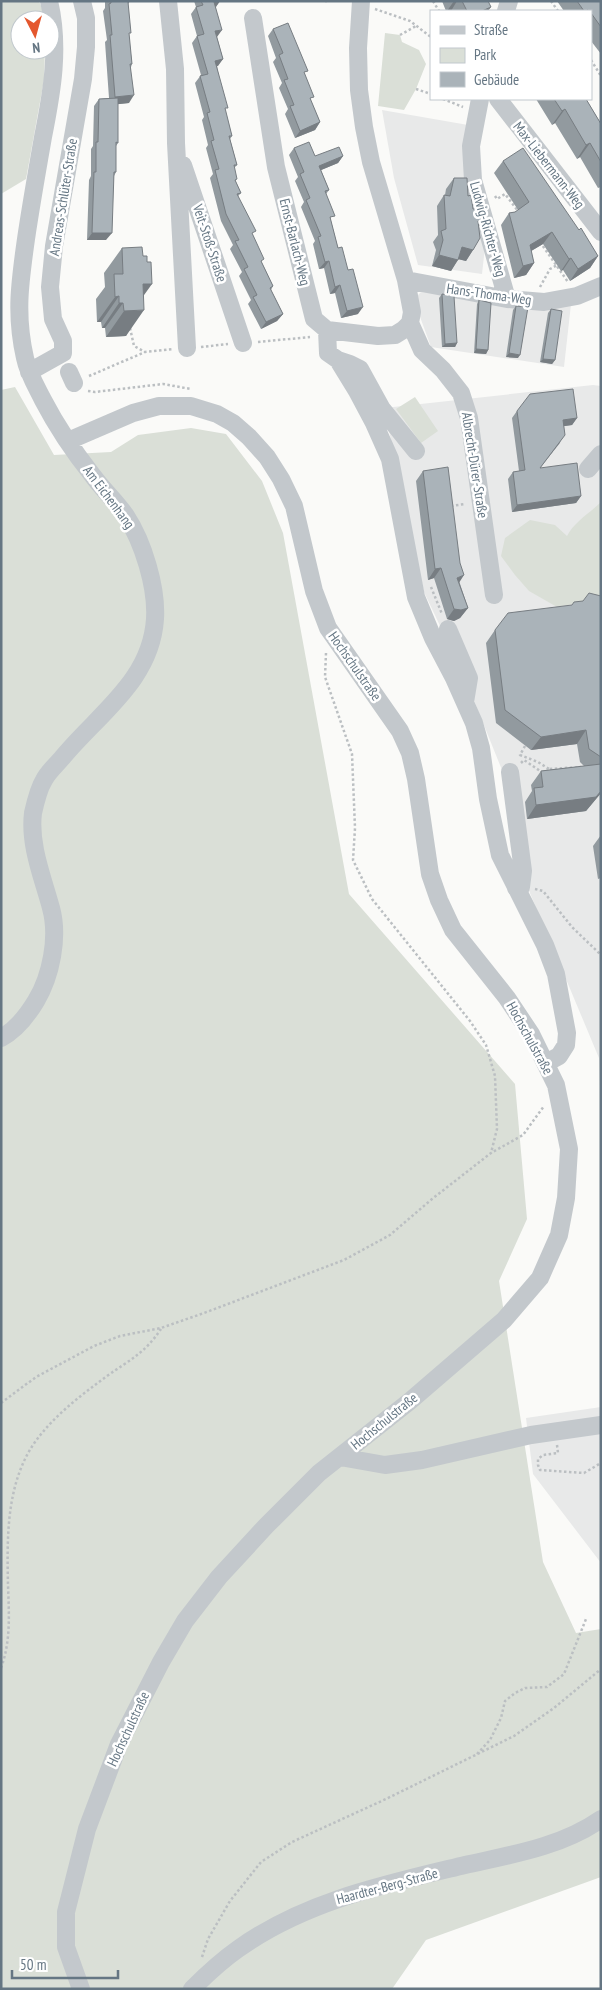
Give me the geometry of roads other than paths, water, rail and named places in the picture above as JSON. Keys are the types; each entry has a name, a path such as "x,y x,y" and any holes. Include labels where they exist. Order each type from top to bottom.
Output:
{"street":[{"name":"Am Eichenhang","path":"1,1038 12,1032 31,1010 46,984 54,951 52,911 41,877 34,844 33,813 44,780 69,749 133,680 150,652 155,618 151,583 143,548 126,516 94,479 48,409 29,372 19,329 18,301 33,188 54,84 53,17 49,1"},
{"name":"Andreas-Schlüter-Straße","path":"29,372 63,353 63,342 54,318 50,287 54,246 85,63 86,18 82,1"},
{"name":"Veit-Stoß-Straße","path":"168,1 175,69 176,143 187,348"},
{"path":"361,1 358,48 359,90 364,127 371,162 406,280 412,312 410,323 395,335 378,336 328,330 328,353 338,360 360,369 382,409 416,451"},
{"name":"Ernst-Barlach-Weg","path":"253,18 279,177 314,319 328,330"},
{"name":"Max-Liebermann-Weg","path":"499,100 601,232"},
{"name":"Ludwig-Richter-Weg","path":"478,106 471,146 473,180 507,299"},
{"name":"Veit-Stoß-Straße","path":"176,143 243,343"},
{"name":"Hans-Thoma-Weg","path":"406,280 507,299 544,302 578,296 601,286"},
{"name":"Albrecht-Dürer-Straße","path":"410,323 422,350 442,370 461,394 469,418 494,596"},
{"path":"338,360 374,423 390,459 416,597 433,638 474,723 481,748 490,809 500,855 519,888 546,945 561,994 567,1033 566,1045 559,1056 546,1063"},
{"name":"Hochschulstraße","path":"68,441 133,413 159,406 191,406 217,414 233,423 267,457 285,486 299,523 304,554 314,591 328,628 396,724 410,753 416,779 430,874 439,900 453,930 507,998 531,1034 556,1085 569,1149 566,1198 560,1235 540,1278 504,1320 410,1401 319,1473 219,1577 185,1622 138,1704 119,1744 86,1829 66,1912 66,1947 81,1989"},
{"path":"588,469 601,454"},
{"path":"448,630 469,678 465,702"},
{"path":"510,772 523,871 519,888"},
{"path":"340,1457 385,1465 422,1460 531,1435 601,1425"},
{"name":"Haardter-Berg-Straße","path":"198,1983 237,1950 264,1932 318,1906 371,1888 518,1854 564,1838 601,1820"}]}
